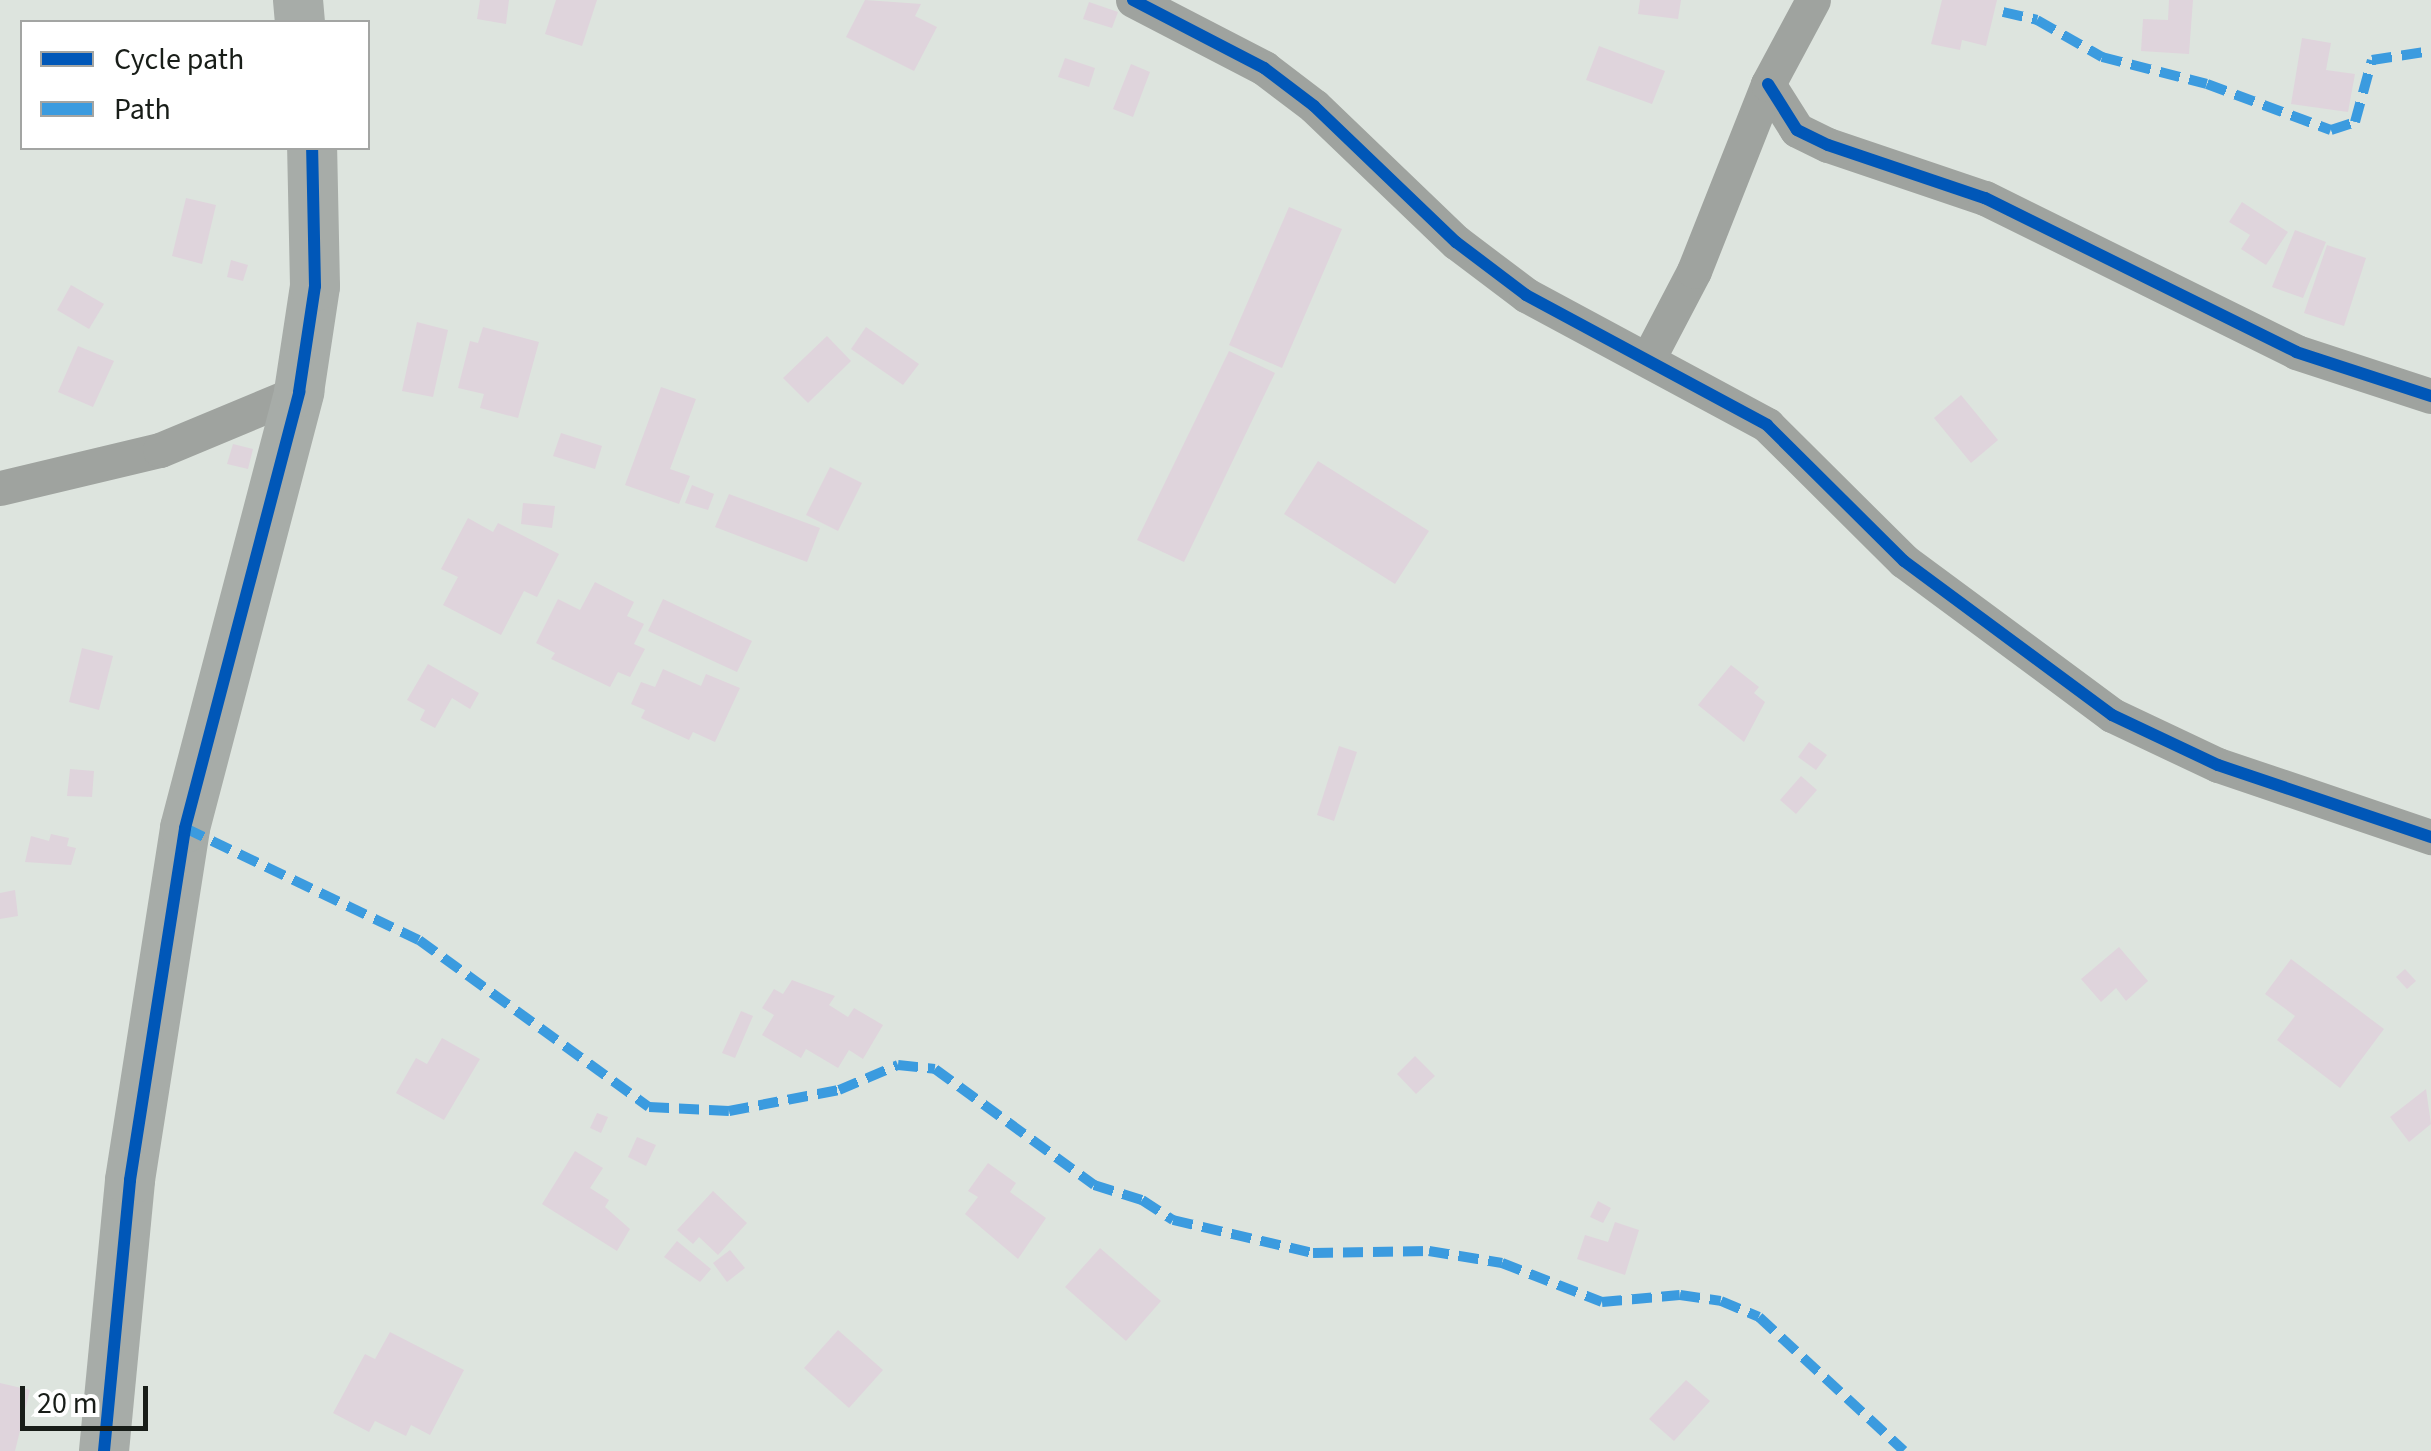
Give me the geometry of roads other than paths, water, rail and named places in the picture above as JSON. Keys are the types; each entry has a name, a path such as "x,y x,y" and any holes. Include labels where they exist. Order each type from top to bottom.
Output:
{"street":[{"path":"1134,0 1264,68 1512,284 1588,332 1649,357 1767,425 1803,454 1904,561 2112,715 2218,765 2431,837"},
{"path":"1649,357 1694,271 1768,84 1813,0"},
{"path":"1768,84 1797,130 1828,145 1985,198 2296,352 2431,396"},
{"path":"104,1451 130,1180 185,828 224,660 299,392 315,286 312,150"},
{"path":"0,488 160,450 299,392"}]}
